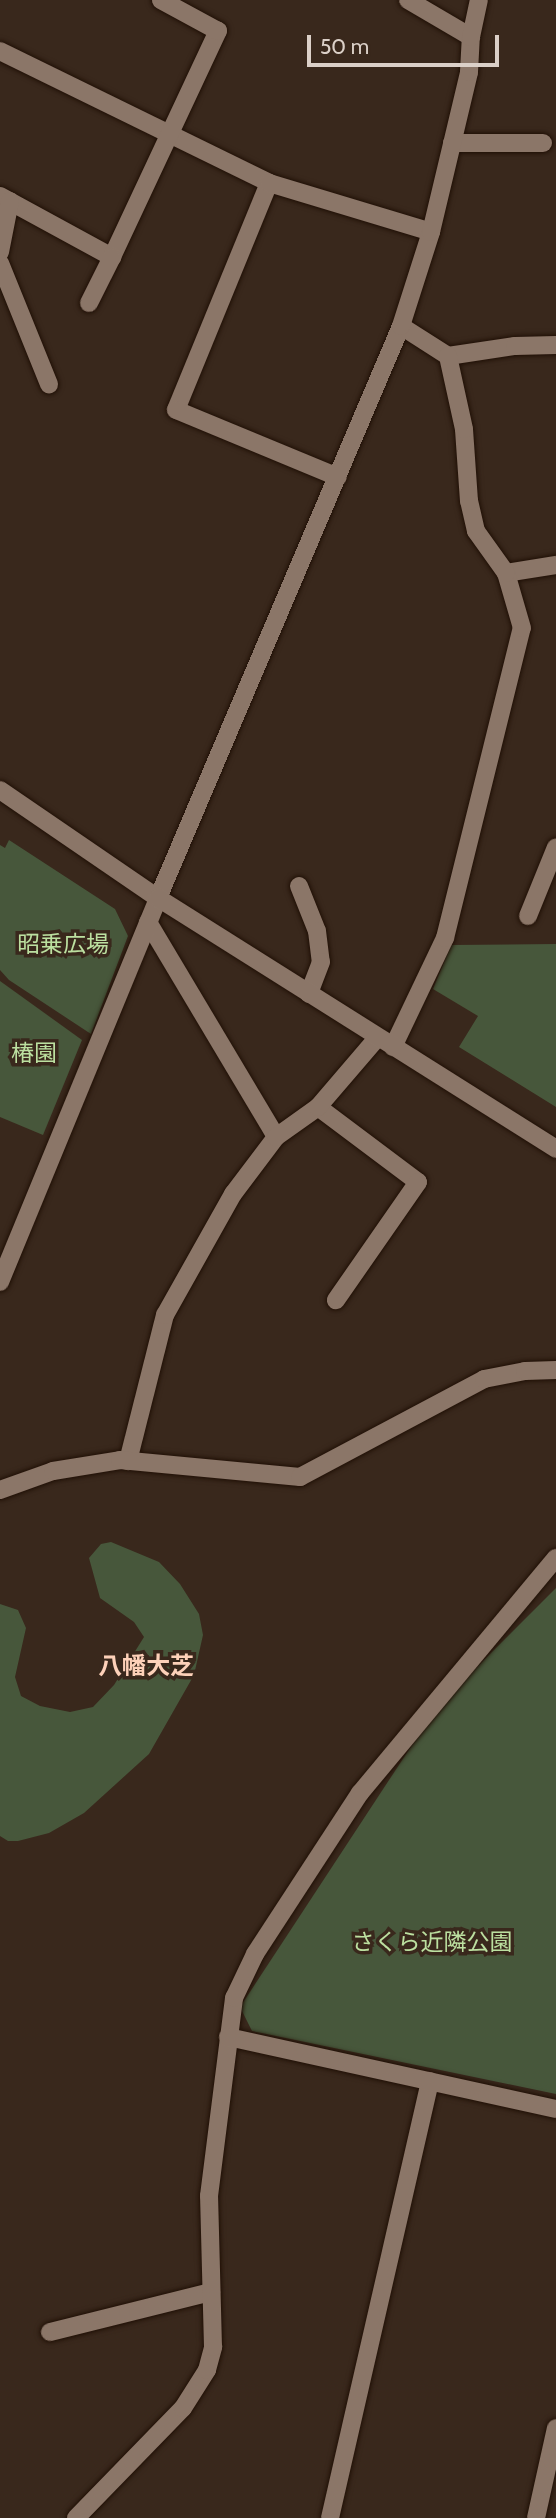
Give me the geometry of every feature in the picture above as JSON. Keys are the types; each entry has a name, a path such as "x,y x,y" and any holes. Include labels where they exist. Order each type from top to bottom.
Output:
{"street":[{"path":"89,303 218,31 161,0"},
{"path":"408,0 471,37"},
{"path":"0,1282 158,898 401,326 431,232 469,72 471,37 478,0"},
{"path":"0,51 170,137 269,183 431,232"},
{"path":"452,143 542,143"},
{"path":"269,183 176,410 338,477"},
{"path":"0,252 5,199 112,257"},
{"path":"0,263 49,384"},
{"path":"401,326 448,356 515,346 556,345"},
{"path":"128,1461 165,1315 233,1194 276,1137 318,1107 385,1042 446,938 522,628 506,573 476,531 469,501 464,429 448,356"},
{"path":"506,573 556,565"},
{"path":"0,790 158,898 556,1149"},
{"path":"528,916 556,847"},
{"path":"299,886 317,931 321,962 309,994"},
{"path":"148,922 276,1137"},
{"path":"318,1107 418,1182 336,1300"},
{"path":"0,1490 53,1471 128,1461 300,1477 484,1379 525,1371 556,1370"},
{"path":"76,2518 183,2408 207,2370 213,2347 209,2196 234,1998 255,1954 360,1793 556,1558"},
{"path":"228,2037 556,2109"},
{"path":"330,2518 430,2081"},
{"path":"50,2332 211,2292"},
{"path":"536,2518 556,2428"}],"green space":[{"name":"昭乗広場","path":"9,840 115,909 128,936 91,1034 9,980 0,970 0,845 5,848"},
{"path":"556,944 556,1107 459,1047 478,1016 433,989 451,945"},
{"name":"椿園","path":"0,981 82,1040 43,1135 0,1117"},
{"path":"111,1542 159,1562 180,1584 199,1614 203,1635 194,1675 149,1754 84,1813 49,1833 8,1841 0,1836 0,1604 18,1610 26,1628 15,1677 21,1696 40,1706 70,1712 93,1707 114,1685 144,1637 134,1622 100,1598 89,1558 101,1544"},
{"name":"さくら近隣公園","path":"556,1588 556,2094 252,2031 240,2007 437,1707"}],"district":[{"name":"八幡大芝","path":"146,1666"}]}
